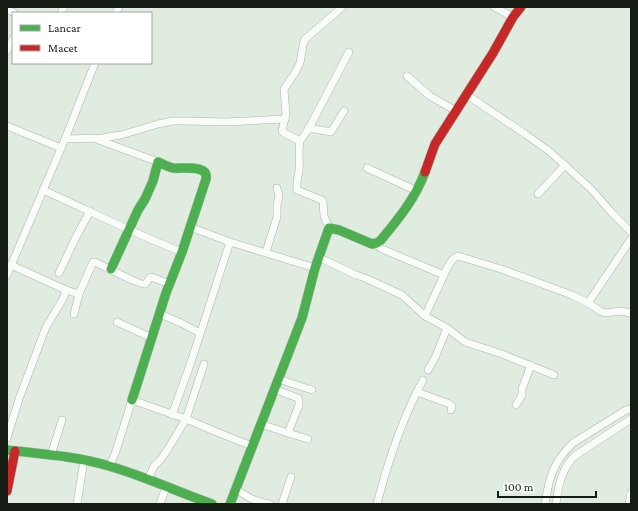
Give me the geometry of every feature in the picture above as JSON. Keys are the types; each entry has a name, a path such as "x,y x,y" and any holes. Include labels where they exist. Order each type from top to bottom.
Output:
{"street":[{"path":"300,141 283,133 282,130 286,108 283,92 300,64 304,40 342,7"},
{"path":"494,7 514,16"},
{"path":"377,244 410,203 422,182 430,154 435,144 521,7"},
{"path":"7,51 12,41"},
{"path":"270,504 233,496 305,307 318,257 329,228 324,216 322,200 297,190 299,148 300,141 349,52"},
{"path":"7,275 65,139 95,64"},
{"path":"407,76 430,96 456,111"},
{"path":"467,95 549,151 591,189 631,232"},
{"path":"308,128 331,132 344,111"},
{"path":"65,139 95,139 121,135 173,121 226,122 285,119"},
{"path":"7,126 61,148"},
{"path":"95,139 176,168 186,167 197,169 203,171 207,175 113,459"},
{"path":"111,269 153,181 158,162"},
{"path":"538,194 564,165"},
{"path":"367,168 417,191"},
{"path":"266,252 277,217 279,196 277,188"},
{"path":"43,190 129,230 182,252"},
{"path":"59,273 90,211"},
{"path":"190,227 230,242 315,268"},
{"path":"329,228 339,230 372,244 377,244 382,249 444,275"},
{"path":"588,303 631,239"},
{"path":"172,415 230,242"},
{"path":"425,316 444,275 456,256 501,269 572,295 605,313 621,311 631,313"},
{"path":"318,257 356,276 365,278 402,295 425,316 447,328 465,342 502,354 554,375"},
{"path":"74,314 79,294 93,262 142,284 145,284 151,277 170,284"},
{"path":"11,265 66,290 79,294"},
{"path":"7,438 46,327 63,299 66,290"},
{"path":"160,314 200,333"},
{"path":"117,322 152,338"},
{"path":"428,370 435,358 447,328"},
{"path":"148,478 154,466 168,449 186,419 204,364"},
{"path":"516,405 522,395 522,389 531,365"},
{"path":"278,379 312,390"},
{"path":"377,504 391,455 408,410 423,380"},
{"path":"274,389 298,398 299,401 288,433"},
{"path":"417,392 450,404 452,406 451,410"},
{"path":"132,400 186,419 219,434 252,446"},
{"path":"556,504 558,487 555,465 563,454 573,443 629,415"},
{"path":"545,504 548,484 568,462 576,454 629,415"},
{"path":"52,449 62,420"},
{"path":"261,424 308,439"},
{"path":"7,491 11,450 52,449 84,460 113,459 166,487 212,504"},
{"path":"77,504 84,460"},
{"path":"282,504 291,477"},
{"path":"160,504 166,487"},
{"path":"629,504 631,493"}],"traffic: fast":[{"path":"111,269 153,181 158,162 173,168 194,168 203,171 206,174 206,179 182,252 166,293 132,400"},
{"path":"230,504 302,318 315,268 329,228 339,230 372,244 377,243 406,208 425,172"},
{"path":"7,450 58,456 97,463 135,474 212,504"}],"traffic: jam":[{"path":"425,172 435,144 493,53 513,17 521,7"},
{"path":"7,491 15,451"}]}
